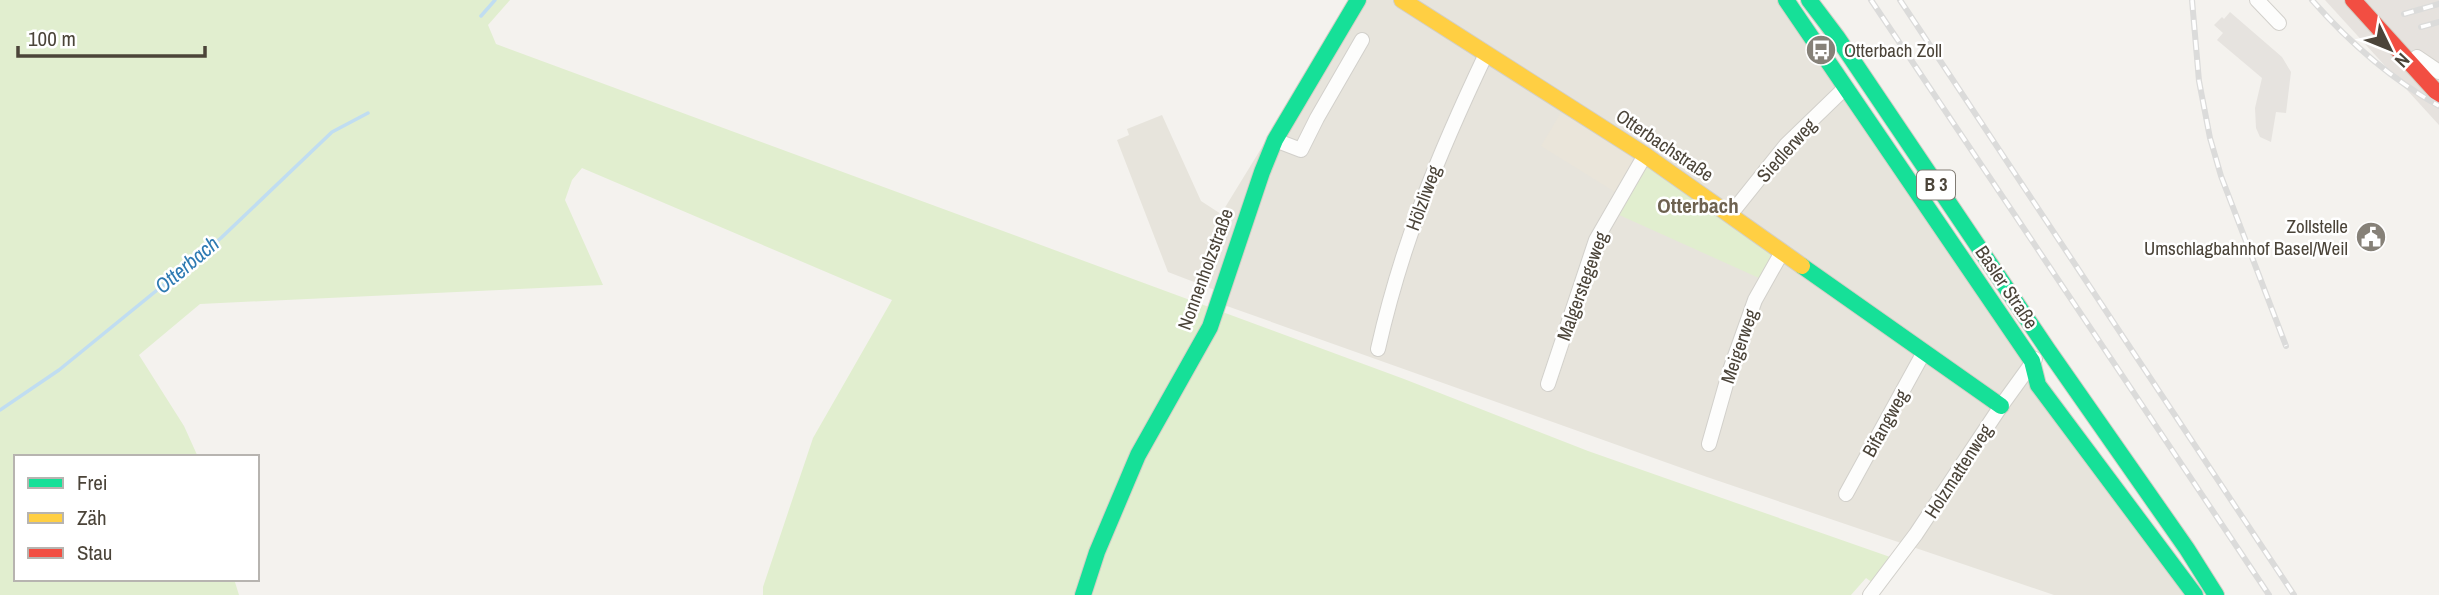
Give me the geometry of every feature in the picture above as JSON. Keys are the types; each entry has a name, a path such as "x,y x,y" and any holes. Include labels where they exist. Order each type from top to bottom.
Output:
{"main road":[{"name":"Nonnenholzstraße","path":"1083,595 1097,552 1138,455 1210,327 1275,140 1358,0"},
{"name":"Otterbachstraße","path":"1402,0 1644,155 2001,406"},
{"name":"Basler Straße","path":"1786,0 2032,361 2038,384 2195,595"},
{"name":"B 3","path":"1809,0 2137,475 2216,595"},
{"path":"2353,0 2439,94"},
{"path":"2412,40 2439,71"}],"street":[{"path":"2257,0 2279,23"},
{"path":"2364,0 2404,45 2439,71"},
{"path":"1275,140 1301,150 1362,40"},
{"name":"Hölzliweg","path":"1378,349 1390,298 1419,206 1445,141 1486,54"},
{"name":"Siedlerweg","path":"1730,215 1786,145 1846,87"},
{"name":"Malgerstegeweg","path":"1548,384 1596,240 1644,155"},
{"name":"Meigerweg","path":"1709,444 1730,370 1755,300 1782,252"},
{"name":"Holzmattenweg","path":"1871,595 1916,534 2032,361 2048,349"},
{"name":"Bifangweg","path":"1846,494 1924,352"}],"shaded area":[{"path":"1352,0 1794,0 2042,385 2199,595 2054,595 1707,477 1224,305 1228,295 1168,272 1117,140 1129,135 1127,129 1162,115 1201,201 1221,214"},
{"path":"2325,0 2439,0 2439,125"},
{"path":"2230,12 2282,57 2291,72 2286,113 2276,112 2271,142 2260,137 2256,128 2255,108 2262,78 2217,40 2223,33 2214,25"},
{"path":"1563,109 1631,154 1633,164 1615,192 1541,146"}],"green space":[{"path":"0,0 510,0 488,25 496,44 1404,379 1588,451 1893,558 1873,583 1866,578 1851,595 763,595 763,587 813,438 892,300 582,168 572,180 565,200 603,285 200,304 139,355 184,426 197,455 14,455 14,581 235,581 239,595 0,595"},
{"path":"1648,166 1770,251 1770,259 1759,278 1617,214 1644,167"}],"waterway":[{"name":"Otterbach","path":"481,16 495,0"},
{"name":"Otterbach","path":"0,410 59,370 221,238 332,132 368,113"}],"railway":[{"path":"1871,0 2269,595"},
{"path":"1900,0 2294,595"},
{"path":"2192,0 2199,81 2210,138 2221,176 2286,346"},
{"path":"2312,0 2371,58 2404,84 2439,106"},
{"path":"2404,14 2439,4"},
{"path":"2421,27 2439,22"}],"traffic: fast":[{"path":"1083,595 1097,552 1138,455 1210,327 1275,140 1358,0"},
{"path":"1786,0 2032,361 2038,385 2195,595"},
{"path":"1809,0 1837,37 2216,595"},
{"path":"1802,266 2001,406"}],"traffic: slow":[{"path":"1402,0 1645,155 1802,266"}],"traffic: jam":[{"path":"2353,0 2439,95"}],"place":[{"name":"Otterbach Zoll","path":"1821,50"},
{"name":"Zollstelle Umschlagbahnhof Basel/Weil","path":"2371,237"}],"district":[{"name":"Otterbach","path":"1698,206"}]}
